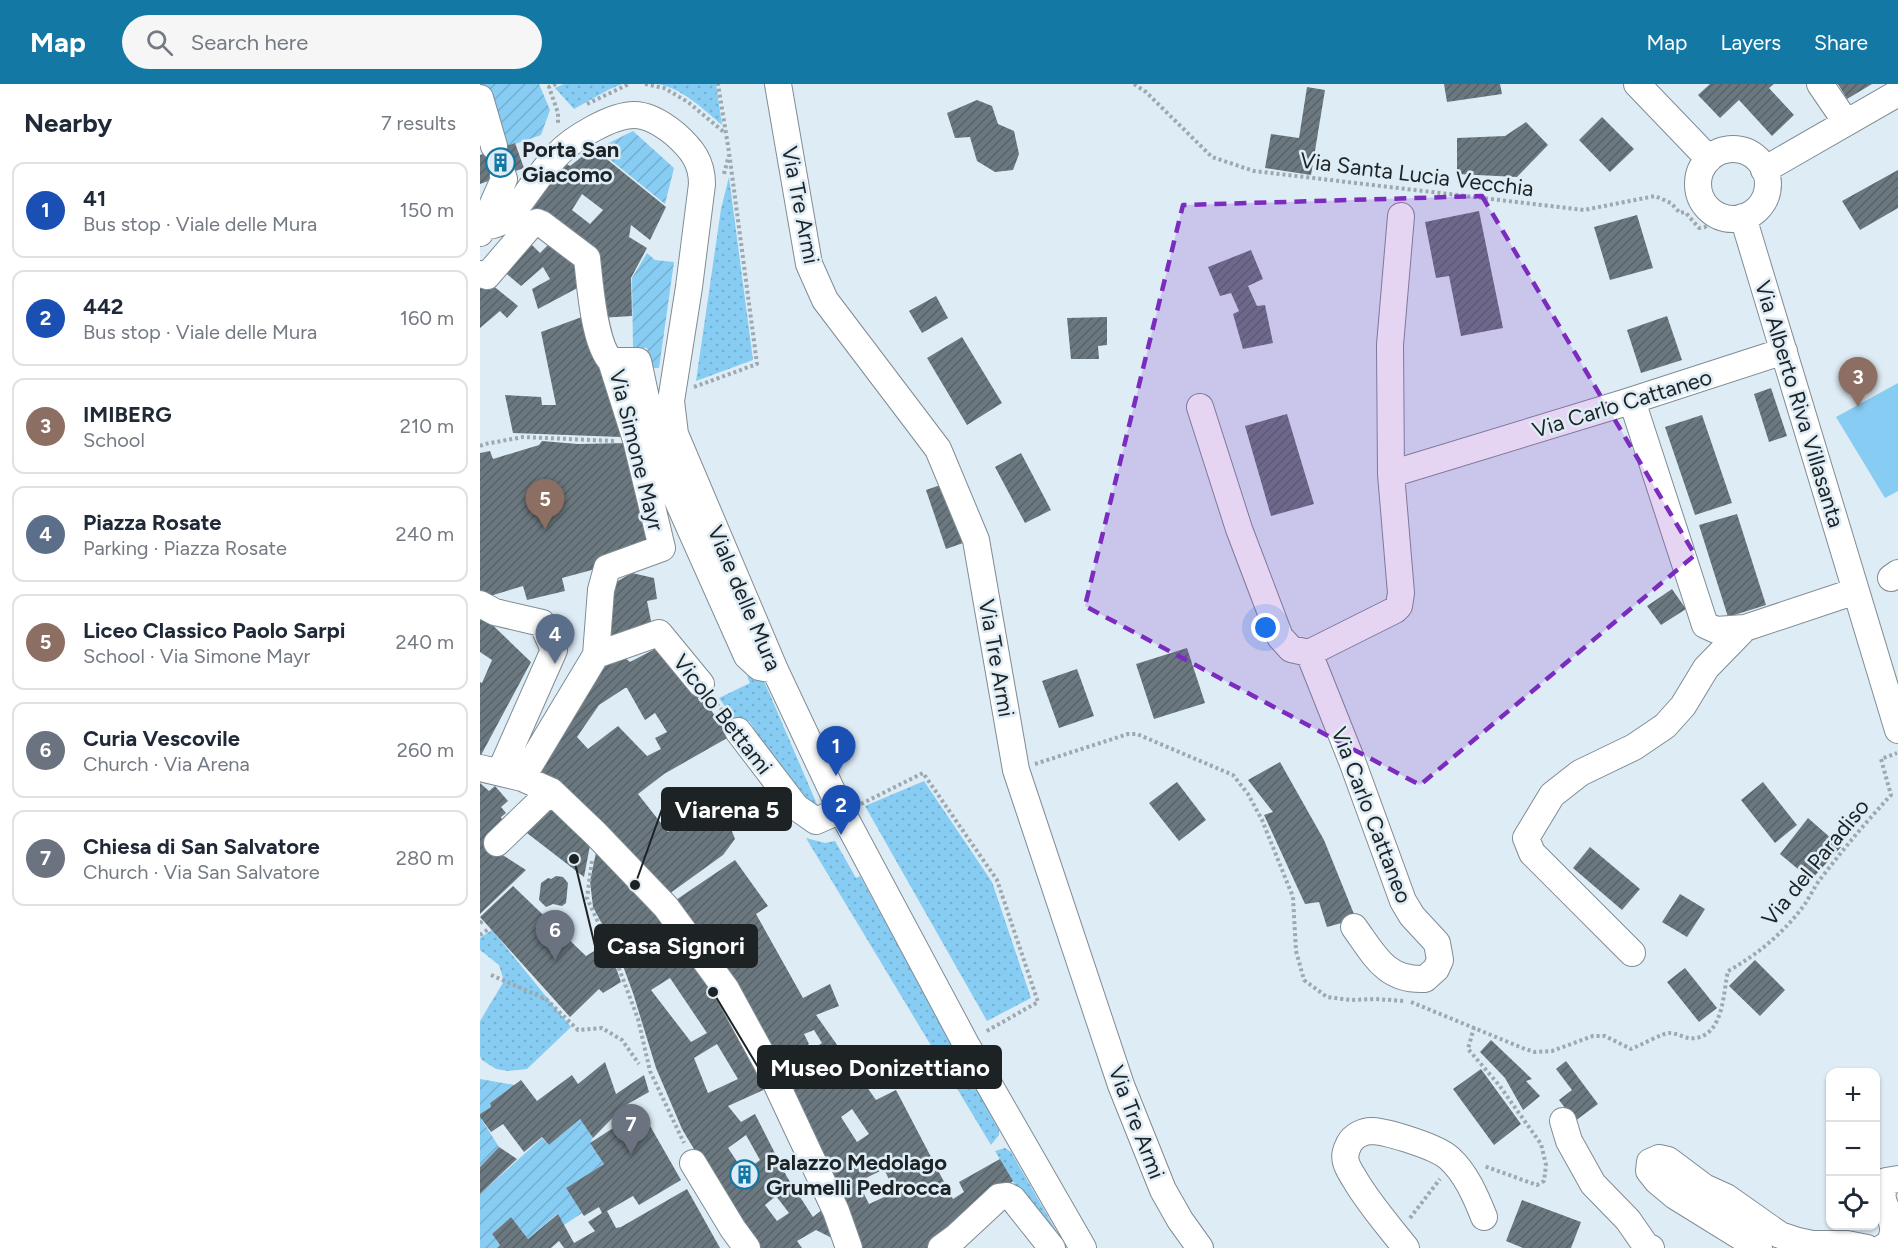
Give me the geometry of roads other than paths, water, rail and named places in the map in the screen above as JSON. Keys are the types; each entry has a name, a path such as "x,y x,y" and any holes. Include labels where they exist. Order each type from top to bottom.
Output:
{"street":[{"path":"483,84 480,97 494,146"},
{"name":"Via Tre Armi","path":"778,84 809,264 825,300 938,450 976,540 1016,770 1121,1084 1163,1190 1180,1220 1200,1248"},
{"path":"1637,84 1709,159"},
{"path":"1820,84 1846,122"},
{"path":"1764,170 1898,93"},
{"name":"Viale delle Mura","path":"481,228 498,224 513,212 549,164 567,145 600,126 623,117 634,115 658,122 680,139 699,162 702,184 689,287 673,385 672,416 675,434 775,670 849,806 967,1046 1083,1248"},
{"path":"1738,150 1752,155 1760,162 1764,170 1768,183 1766,196 1755,211 1724,219 1706,207 1699,192 1700,172 1709,159 1720,152 1738,150"},
{"path":"481,228 504,179 503,176"},
{"path":"1200,407 1239,530 1280,637 1291,649 1309,653 1395,610 1399,606 1401,593 1391,474 1390,345 1401,216"},
{"name":"Via Alberto Riva Villasanta","path":"1724,219 1784,351 1898,730"},
{"path":"480,274 487,276 530,226 537,222 542,224 587,258 595,318 608,358"},
{"name":"Via Carlo Cattaneo","path":"1391,474 1628,402 1784,351"},
{"name":"Via Simone Mayr","path":"495,772 596,656 601,590 607,568 662,548 636,440 608,358 638,361 659,459 747,656 759,667 775,670"},
{"path":"1636,413 1705,625 1716,630 1744,628 1856,591"},
{"path":"488,608 542,623 554,650 495,772 551,791 666,907 726,988 768,1066 836,1211 849,1248"},
{"path":"1632,953 1532,853 1526,838 1552,795 1580,773 1634,747 1665,726 1683,706 1706,668 1744,628"},
{"name":"Vicolo Bettami","path":"596,656 659,633 701,684"},
{"name":"Via Carlo Cattaneo","path":"1309,653 1352,760 1403,901 1412,915 1437,943 1440,960 1436,969 1425,979 1409,980 1386,969 1354,927"},
{"name":"Vicolo Bettami","path":"738,731 796,807 816,821 849,806"},
{"path":"497,843 551,791"},
{"path":"1563,1121 1569,1141 1593,1184 1628,1220 1646,1246 1651,1248"},
{"path":"1406,1248 1368,1200 1346,1162 1345,1152 1351,1140 1359,1134 1370,1131 1387,1133 1435,1149 1449,1158 1475,1193 1484,1217"},
{"path":"1759,1248 1675,1196 1649,1172 1650,1162 1659,1158 1668,1160 1704,1187 1726,1197 1780,1235 1812,1244 1847,1244 1867,1248"},
{"path":"693,1162 747,1248"},
{"path":"1882,1248 1890,1243 1894,1230 1883,1203 1881,1190 1886,1181 1898,1179"},
{"path":"941,1248 999,1197 1007,1196 1013,1198 1052,1248"}],"place":[{"name":"Porta San Giacomo","path":"501,162"},
{"name":"IMIBERG","path":"1858,407"},
{"name":"Liceo Classico Paolo Sarpi","path":"545,529"},
{"name":"Piazza Rosate","path":"555,664"},
{"name":"41","path":"836,776"},
{"name":"442","path":"841,835"},
{"name":"Casa Signori","path":"574,859"},
{"name":"Viarena 5","path":"635,885"},
{"name":"Curia Vescovile","path":"555,960"},
{"name":"Museo Donizettiano","path":"713,992"},
{"name":"Chiesa di San Salvatore","path":"631,1154"},
{"name":"Palazzo Medolago Grumelli Pedrocca","path":"745,1175"}]}
